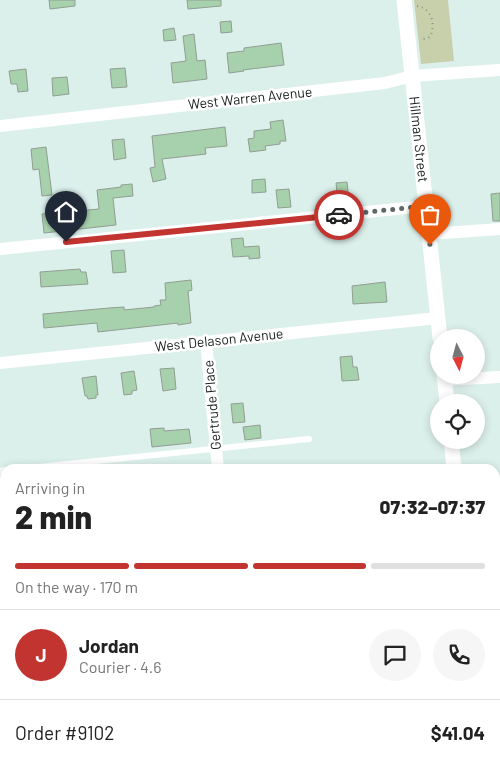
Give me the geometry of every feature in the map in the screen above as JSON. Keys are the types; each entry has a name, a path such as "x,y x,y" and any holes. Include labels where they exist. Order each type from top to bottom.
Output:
{"street":[{"name":"Hillman Street","path":"409,3 412,76 439,329"},
{"name":"West Warren Avenue","path":"0,126 384,84 412,76 500,70"},
{"path":"0,249 426,206"},
{"path":"429,234 500,229"},
{"name":"West Delason Avenue","path":"0,363 438,318"},
{"name":"Gertrude Place","path":"206,342 218,464"},
{"path":"485,377 500,377"},
{"path":"452,449 453,464"}],"lane":[{"path":"68,464 309,439"}],"path":[{"path":"409,3 428,10 433,22 430,37 418,41"}],"green space":[{"path":"414,0 448,0 454,61 421,64"}],"building":[{"path":"49,0 75,0 75,6 50,9"},
{"path":"187,0 221,0 221,6 188,9"},
{"path":"231,21 232,32 221,33 220,22"},
{"path":"174,28 176,40 164,41 163,30"},
{"path":"194,34 197,61 205,60 207,79 173,83 171,63 186,61 183,36"},
{"path":"281,43 284,65 229,73 227,53 244,51 244,48"},
{"path":"125,68 127,87 112,88 110,69"},
{"path":"26,69 28,91 18,92 17,84 11,84 9,71"},
{"path":"67,77 69,94 53,96 52,78"},
{"path":"283,120 286,141 280,141 280,144 265,146 266,150 250,152 248,139 254,138 254,131 271,129 270,122"},
{"path":"225,127 227,146 205,148 206,154 162,159 166,179 153,182 150,168 155,167 152,136"},
{"path":"124,139 126,158 114,160 112,140"},
{"path":"46,147 52,195 42,196 39,169 33,170 31,149"},
{"path":"265,179 266,192 252,193 252,180"},
{"path":"347,182 349,202 338,203 336,183"},
{"path":"132,184 133,196 113,198 116,225 44,233 42,214 58,212 56,195 65,194 66,212 99,209 97,190"},
{"path":"289,189 291,207 278,208 276,190"},
{"path":"500,193 500,221 493,221 491,194"},
{"path":"243,238 244,247 259,246 260,258 249,259 249,256 233,257 231,239"},
{"path":"124,250 126,272 113,273 111,251"},
{"path":"80,269 81,272 86,272 88,284 41,287 40,272"},
{"path":"191,280 192,290 188,291 191,323 98,332 97,323 44,328 43,314 124,307 124,310 161,305 160,300 166,300 165,283"},
{"path":"385,282 387,302 353,304 352,286"},
{"path":"352,356 353,367 357,367 359,380 342,381 340,357"},
{"path":"174,368 176,389 163,391 160,369"},
{"path":"134,371 137,390 132,391 132,394 124,395 121,373"},
{"path":"96,376 98,395 96,395 96,398 88,399 85,396 82,378"},
{"path":"243,403 245,422 233,423 231,404"},
{"path":"260,425 261,438 245,440 243,427"},
{"path":"164,428 164,431 189,429 191,443 152,447 150,429"}],"way so far":[{"path":"339,215 426,206 430,245"}],"route":[{"path":"66,242 339,215"}]}
